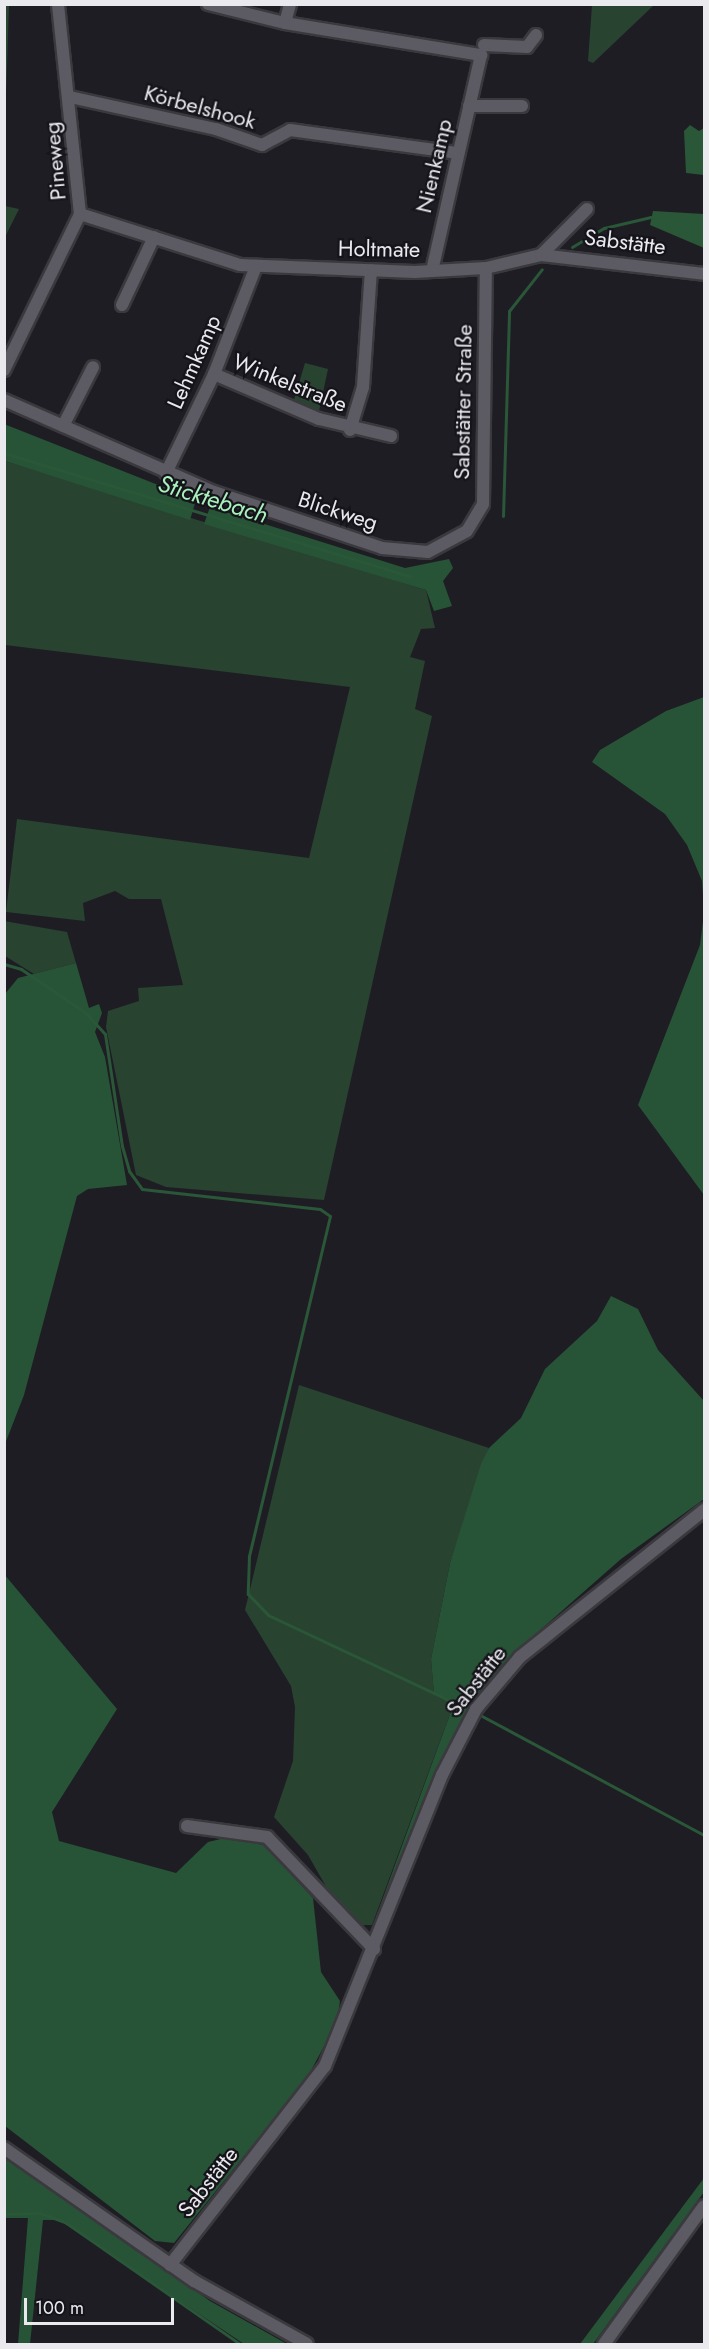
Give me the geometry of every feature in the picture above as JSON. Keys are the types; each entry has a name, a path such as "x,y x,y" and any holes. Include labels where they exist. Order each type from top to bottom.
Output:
{"street":[{"name":"Pineweg","path":"4,370 80,214 70,97 58,4"},
{"path":"208,4 285,23 484,46 527,47 536,35"},
{"path":"285,23 290,4"},
{"name":"Nienkamp","path":"432,270 484,46"},
{"name":"Körbelshook","path":"70,97 216,129 262,145 298,130 458,153"},
{"name":"Nienkamp","path":"469,106 522,106"},
{"path":"541,255 587,209"},
{"name":"Holtmate","path":"80,214 219,260 256,266 371,270 486,268 541,255"},
{"path":"122,305 154,237"},
{"name":"Sabstätte","path":"541,255 705,274"},
{"name":"Lehmkamp","path":"166,473 214,374 256,266"},
{"name":"Sabstätter Straße","path":"467,531 483,504 486,268"},
{"name":"Winkelstraße","path":"350,430 363,387 371,270"},
{"path":"63,426 93,367"},
{"name":"Winkelstraße","path":"214,374 350,430 391,436"},
{"name":"Blickweg","path":"4,400 166,473 399,552 436,550 467,531"},
{"name":"Sabstätte","path":"170,2265 325,2066 442,1775 476,1709 520,1657 705,1510"},
{"path":"187,1826 267,1837 374,1948"},
{"path":"4,2148 170,2265 307,2344"},
{"path":"604,2344 705,2206"}],"shaded area":[{"path":"9,4 7,68 5,117 4,5"},
{"path":"592,4 654,5 593,63 588,61"},
{"path":"690,125 699,131 704,128 704,175 686,173 684,131"},
{"path":"4,206 19,209 5,237"},
{"path":"653,211 704,214 704,248 650,225"},
{"path":"305,363 328,369 319,411 294,400"},
{"path":"4,424 196,500 190,520 5,461"},
{"path":"5,461 426,590 435,628 421,629 410,657 425,661 415,709 432,716 324,1200 166,1187 136,1175 106,1027 108,1011 139,1001 138,988 183,985 161,899 129,899 115,891 83,903 85,921 6,912 17,819 309,858 350,687 5,645"},
{"path":"210,507 405,568 449,559 453,568 443,581 452,606 434,611 426,590 204,524"},
{"path":"704,697 704,910 702,881 687,845 665,814 592,762 600,750 666,711"},
{"path":"704,913 704,1195 638,1105 700,945"},
{"path":"4,921 67,932 76,963 34,974 5,956"},
{"path":"76,963 89,1008 99,1004 102,1013 95,1032 105,1057 127,1185 88,1189 77,1196 24,1395 5,1444 5,994 18,978"},
{"path":"611,1296 638,1309 658,1350 704,1401 704,1499 621,1559 514,1653 475,1697 419,1817 385,1909 376,1917 453,1706 434,1694 431,1659 450,1563 481,1464 489,1448 521,1418 545,1369 597,1321"},
{"path":"299,1385 489,1448 450,1563 431,1659 434,1694 453,1706 372,1925 363,1925 328,1890 308,1855 274,1817 293,1761 295,1707 291,1686 245,1610"},
{"path":"4,1574 117,1709 52,1812 59,1841 176,1873 208,1842 225,1838 264,1845 313,1898 321,1972 340,2001 337,2022 307,2078 174,2243 155,2241 5,2126"},
{"path":"4,2157 210,2301 287,2344 244,2344 59,2220 43,2220 30,2344 18,2344 28,2218 5,2218"},
{"path":"704,2178 704,2192 593,2344 580,2344"}],"waterway":[{"path":"572,247 604,228 651,217"},
{"name":"Sticktebach","path":"503,516 509,311 542,269"},
{"name":"Sticktebach","path":"4,453 411,577"},
{"path":"4,964 21,969 86,1013 105,1034 122,1146 129,1171 142,1189 320,1209 330,1216 249,1556 248,1594 268,1615 470,1710"},
{"path":"480,1715 704,1835"},
{"path":"4,2214 40,2213 65,2222 240,2344"}]}
